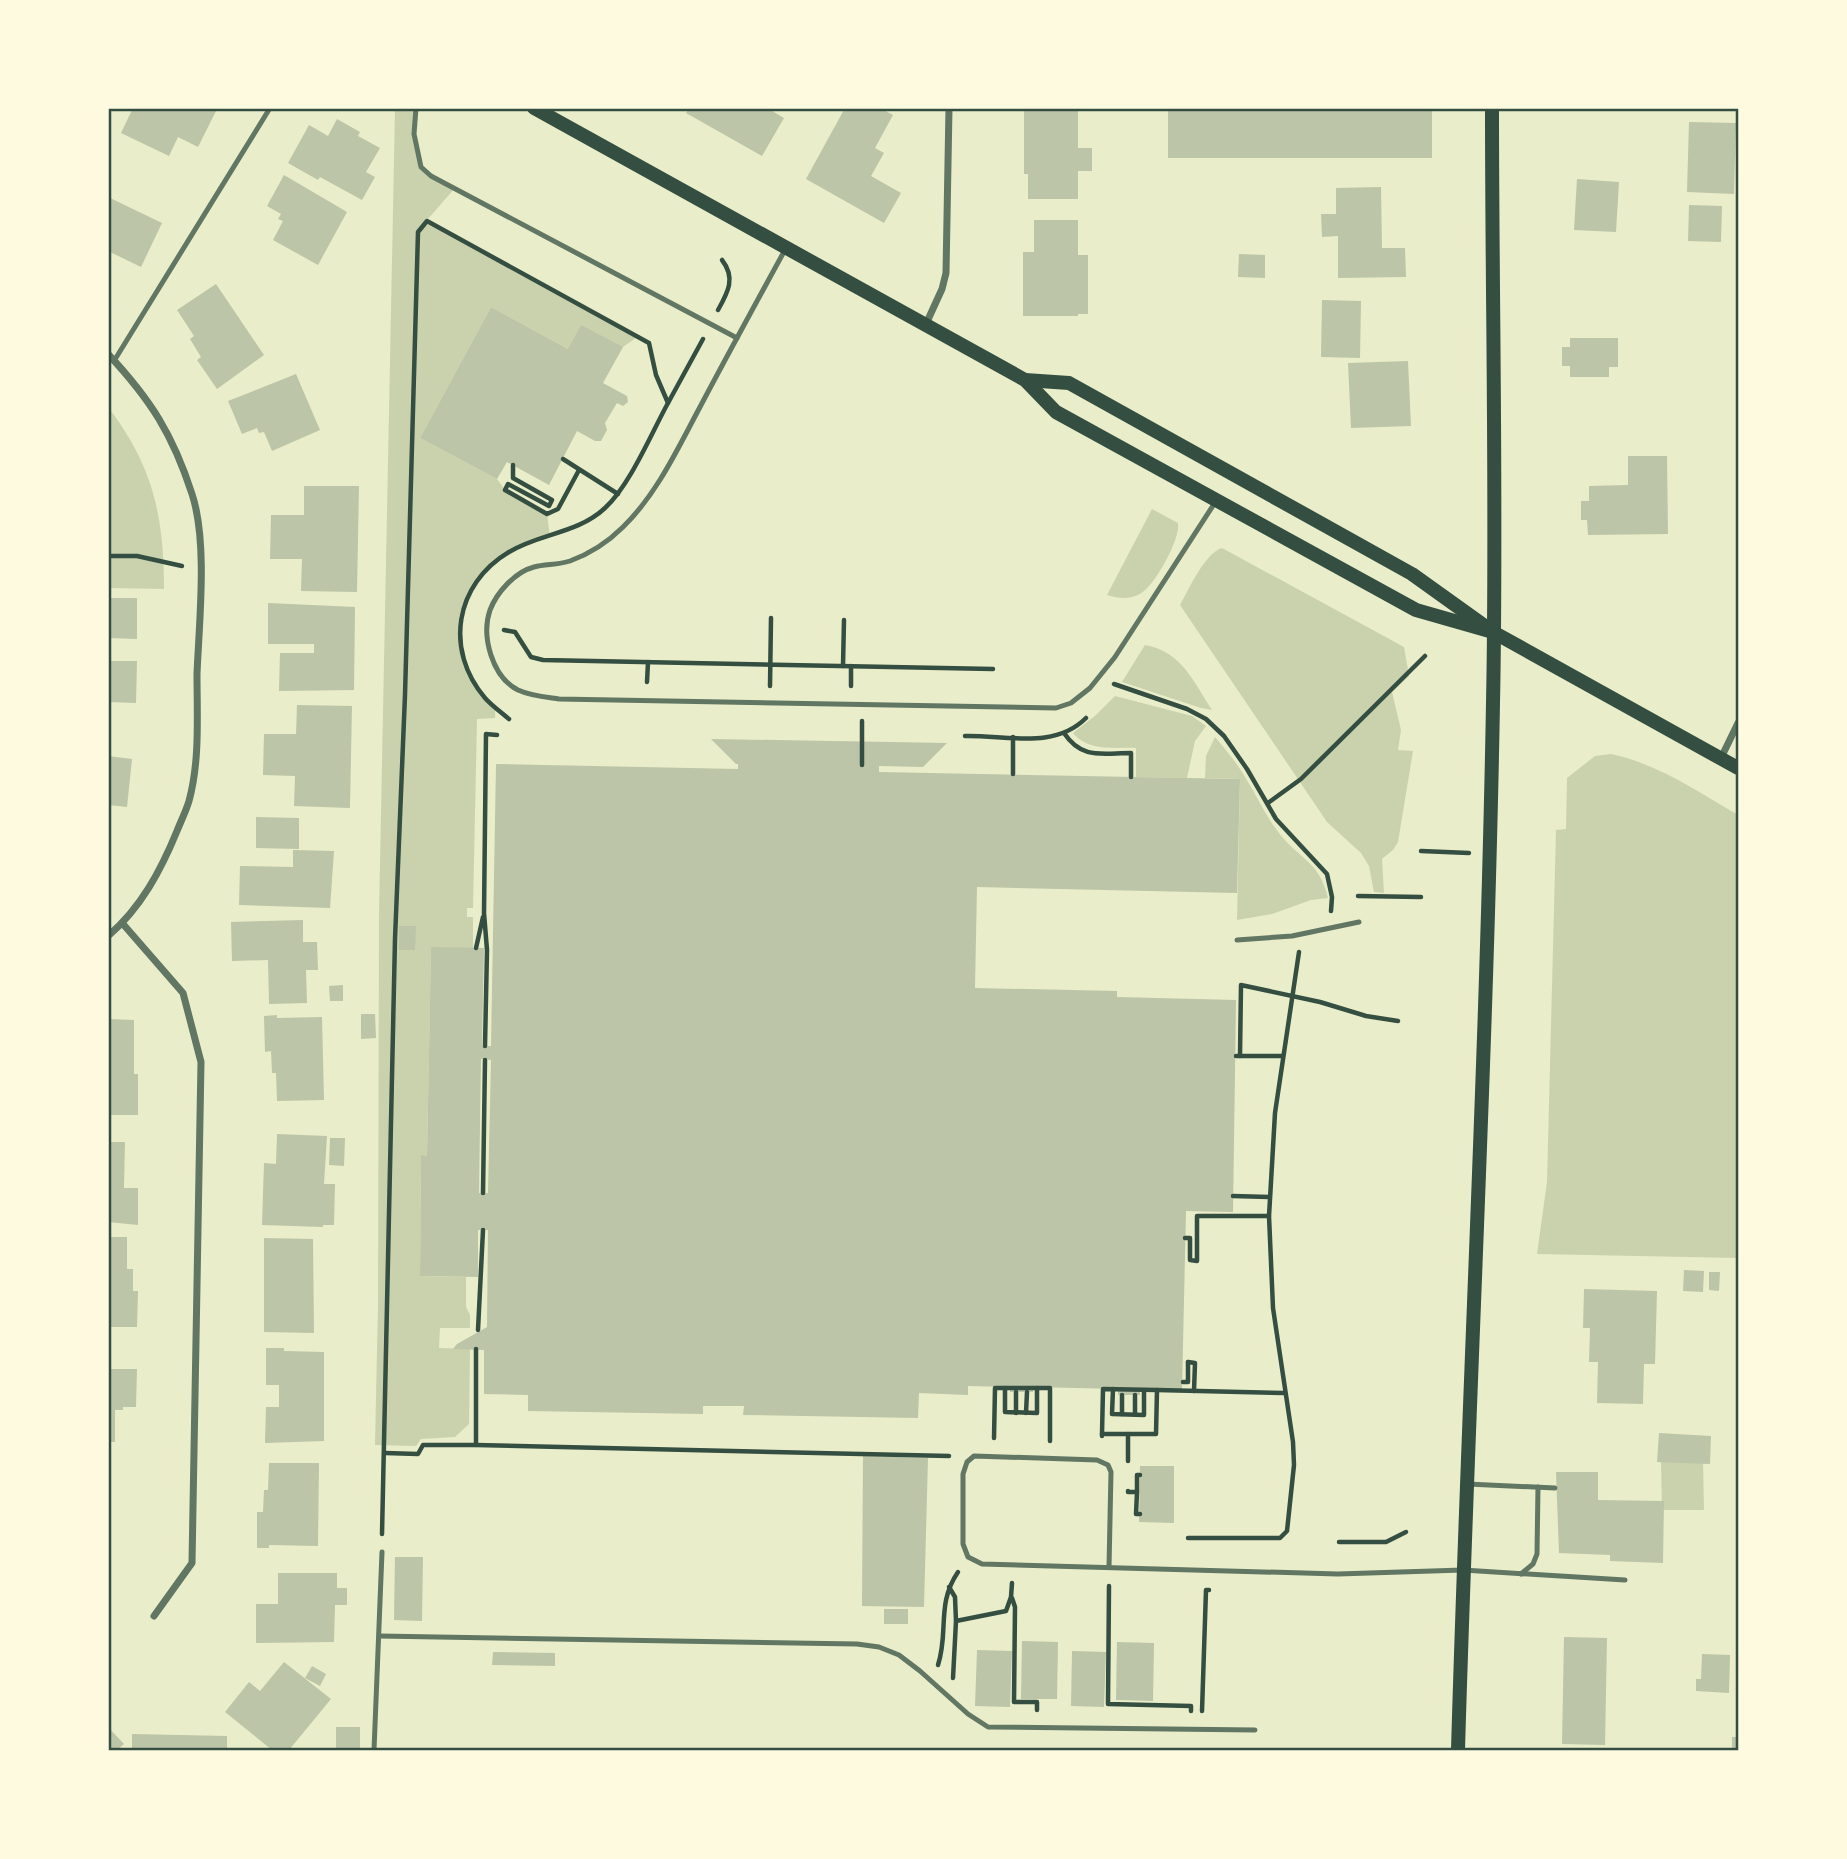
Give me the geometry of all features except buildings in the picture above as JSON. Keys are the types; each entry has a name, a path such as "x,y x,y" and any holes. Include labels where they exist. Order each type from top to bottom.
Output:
{"main road":[{"path":"534,108 1025,380 1056,412 1416,610 1493,632"},
{"path":"1458,1751 1463,1570 1477,1270 1489,853 1493,632 1492,108"},
{"path":"1025,380 1069,383 1412,574 1493,632 1738,768"}],"street":[{"path":"926,324 942,289 946,273 949,108"},
{"path":"108,936 123,924 159,873 189,801 195,759 200,569 199,529 193,496 168,432 153,406 111,358"},
{"path":"1721,758 1738,723"},
{"path":"123,924 183,993 201,1062 192,1563 154,1616"}],"lane":[{"path":"111,358 270,108"},
{"path":"416,108 414,134 421,167 431,176 737,338"},
{"path":"786,248 677,449 640,510 594,549 569,561 533,567 503,588 490,610 488,644 495,665 515,689 534,696 559,699 1056,708 1071,703 1090,688 1115,657 1216,500"},
{"path":"1237,940 1300,935 1359,922"},
{"path":"1109,1567 1111,1472 1108,1465 1097,1460 974,1456 967,1462 962,1474 962,1544 968,1557 982,1564 1338,1574 1463,1570 1625,1580"},
{"path":"1467,1484 1555,1488"},
{"path":"1521,1574 1533,1564 1537,1554 1538,1487"},
{"path":"374,1751 382,1552"},
{"path":"379,1636 857,1644 878,1647 899,1655 968,1714 988,1727 1255,1730"}],"path":[{"path":"382,1552 395,939 418,232 427,221 649,343 656,375 668,403 729,290 731,278 722,260"},
{"path":"563,458 618,494"},
{"path":"513,465 513,478 552,500 549,506 508,484 505,490 547,514 558,509 579,470"},
{"path":"108,556 136,556 200,569"},
{"path":"771,618 771,664"},
{"path":"843,666 844,620"},
{"path":"488,630 514,632 531,657 543,660 993,668"},
{"path":"1268,803 1301,779 1425,656"},
{"path":"850,666 850,683"},
{"path":"1114,684 1187,709 1206,719 1224,736 1276,819 1327,874 1332,897 1330,929"},
{"path":"965,736 1044,739 1064,733 1072,744 1083,752 1131,753 1131,777"},
{"path":"485,1046 486,734 496,734"},
{"path":"862,765 863,734"},
{"path":"1013,737 1013,774"},
{"path":"1421,851 1489,853"},
{"path":"1358,896 1420,897"},
{"path":"476,948 484,913"},
{"path":"1188,1538 1280,1538 1287,1531 1294,1465 1271,1289 1269,1197 1275,1113 1298,965 1300,935"},
{"path":"1283,1056 1238,1056 1241,985 1292,995 1366,1016 1398,1021"},
{"path":"483,1193 485,1060"},
{"path":"1233,1196 1269,1197"},
{"path":"1185,1238 1190,1238 1189,1260 1197,1261 1197,1216 1269,1216"},
{"path":"478,1330 482,1230"},
{"path":"476,1349 476,1445"},
{"path":"1182,1382 1188,1382 1188,1362 1195,1363 1194,1391"},
{"path":"994,1457 995,1388 1050,1388 1049,1458"},
{"path":"1005,1388 1005,1412 1016,1413 1037,1413 1037,1388"},
{"path":"1102,1434 1103,1389 1285,1393"},
{"path":"1112,1389 1112,1414 1144,1415 1144,1390"},
{"path":"1128,1434 1156,1434 1157,1390"},
{"path":"1016,1392 1016,1413"},
{"path":"1026,1413 1027,1392"},
{"path":"1122,1395 1122,1414"},
{"path":"1135,1395 1135,1414"},
{"path":"385,1453 418,1454 423,1445 476,1445 926,1456"},
{"path":"1137,1492 1136,1514 1140,1514"},
{"path":"1339,1542 1385,1542 1406,1532"},
{"path":"1202,1730 1206,1590 1216,1590 1217,1537"},
{"path":"932,1683 940,1658 943,1605 949,1587 968,1557"},
{"path":"956,1621 1006,1611 1011,1597 1012,1565"},
{"path":"1109,1567 1108,1703 1128,1704"},
{"path":"943,1693 954,1676 955,1597 949,1587"},
{"path":"1011,1597 1015,1607 1014,1702 1037,1702"}],"green space":[{"path":"416,108 414,134 421,167 455,188 427,220 637,337 623,347 568,349 491,307 420,438 497,479 505,490 547,514 550,537 527,543 494,562 466,597 459,640 472,679 495,707 495,718 477,719 473,908 467,908 467,917 473,917 473,948 431,948 427,1156 421,1156 420,1276 466,1277 466,1307 470,1315 470,1328 440,1328 439,1348 470,1349 469,1424 455,1437 421,1439 416,1446 375,1445 379,914 395,109"},
{"path":"108,407 136,450 153,493 162,538 164,589 109,588"},
{"path":"1152,509 1178,523 1176,539 1167,559 1155,579 1140,594 1126,598 1107,595"},
{"path":"1222,548 1404,647 1409,676 1392,692 1401,730 1398,750 1413,751 1398,842 1382,859 1384,893 1374,892 1369,866 1361,853 1327,822 1180,605 1204,564"},
{"path":"1145,645 1168,654 1177,661 1212,710 1122,682"},
{"path":"1115,696 1192,716 1206,726 1195,741 1187,778 1136,777 1136,748 1094,746 1073,733"},
{"path":"1215,737 1249,783 1276,829 1319,875 1328,898 1311,900 1272,914 1237,920 1240,779 1205,778 1206,756"},
{"path":"1611,754 1661,771 1738,815 1738,1258 1537,1254 1547,1182 1556,830 1566,829 1567,778 1595,756"},
{"path":"1703,1461 1704,1510 1662,1510 1661,1462"}]}
